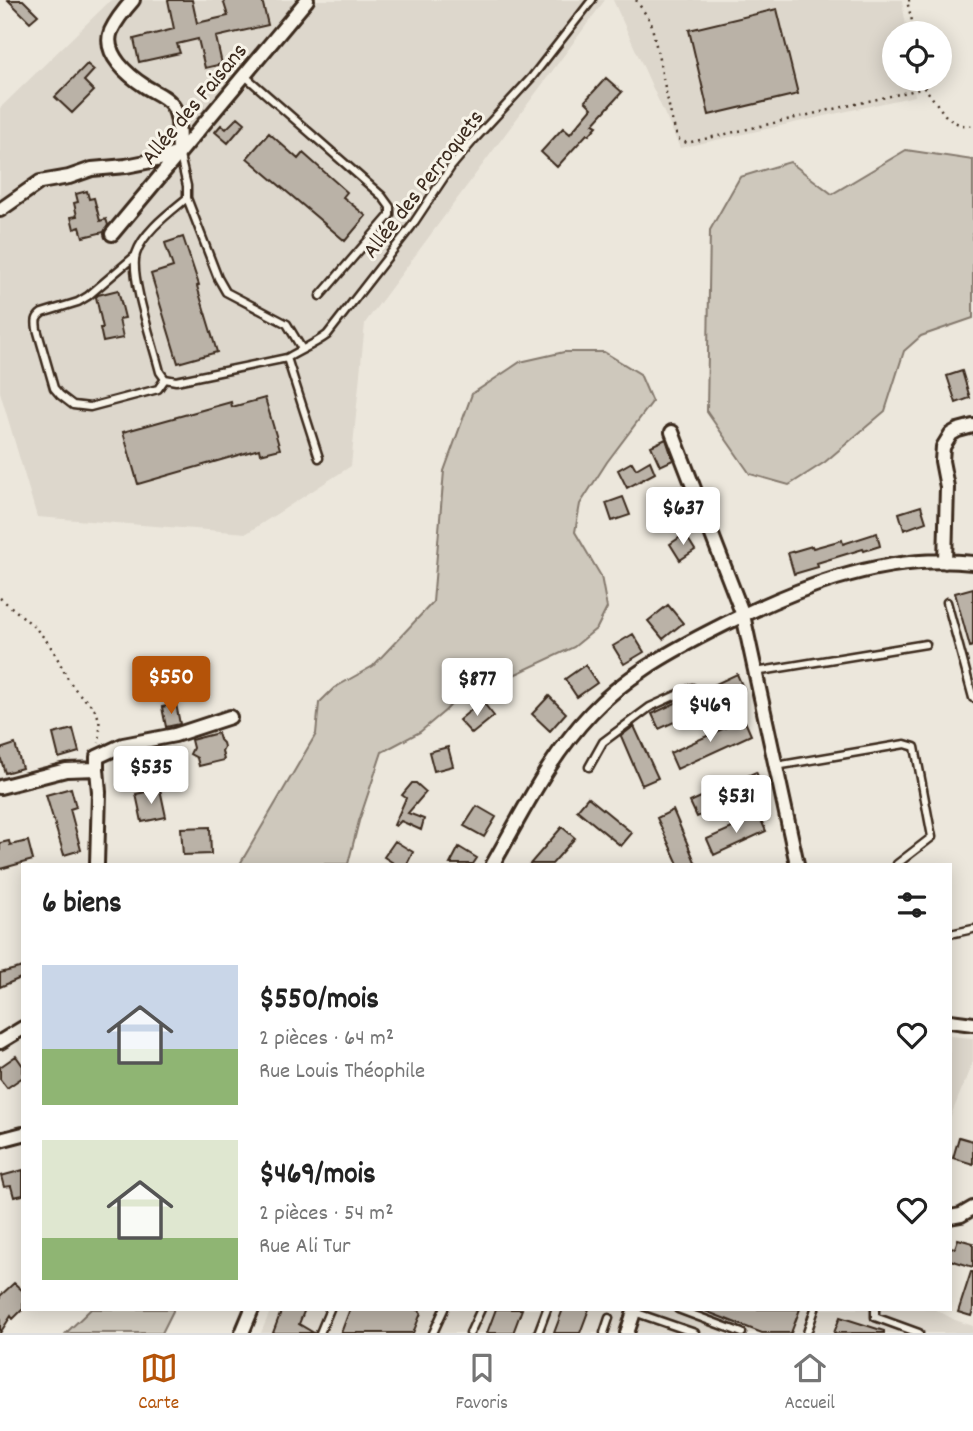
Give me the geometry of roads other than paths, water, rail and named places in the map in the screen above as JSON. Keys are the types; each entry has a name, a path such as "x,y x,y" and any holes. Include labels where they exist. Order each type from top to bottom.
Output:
{"street":[{"path":"0,210 40,182 69,177 92,169 156,160 179,153 174,107 129,75 112,52 111,30 133,0"},
{"name":"Allée des Faisans","path":"111,234 307,0"},
{"path":"946,562 947,487 942,461 943,447 951,434 973,426"},
{"path":"672,432 743,615 797,863"},
{"path":"494,863 562,747 592,712 635,675 691,641 743,615 835,578 895,565 973,563"},
{"path":"0,787 97,763 123,745 176,735 230,717"},
{"path":"97,763 97,863"},
{"path":"952,1021 973,1024"},
{"path":"0,1042 21,1029"},
{"path":"0,1140 21,1135"},
{"path":"952,1217 973,1208"},
{"path":"242,1333 251,1311"},
{"path":"626,1333 635,1311"}],"lane":[{"name":"Allée des Perroquets","path":"288,358 327,335 411,227 451,167 532,76 592,0"},
{"path":"244,75 382,196 390,207 390,215 320,296"},
{"path":"179,153 187,186 187,198 226,292 287,324 302,349"},
{"path":"165,379 158,389 90,407 73,405 60,395 51,382 36,320 38,316 88,296 135,255 148,234 187,198"},
{"path":"135,255 135,281 160,372 165,379 176,381 288,358 319,458"},
{"path":"947,602 973,698"},
{"path":"755,672 926,644"},
{"path":"589,767 603,742 650,708 692,688"},
{"path":"776,766 905,744 915,747 932,836 898,863"},
{"path":"952,934 973,929"},
{"path":"320,1333 329,1311"},
{"path":"433,1333 443,1311"},
{"path":"470,1333 480,1311"},
{"path":"538,1333 546,1311"},
{"path":"638,1311 695,1333"},
{"path":"683,1311 742,1333"},
{"path":"807,1333 814,1311"},
{"path":"875,1311 875,1317 919,1333"},
{"path":"604,1333 609,1318"}]}
